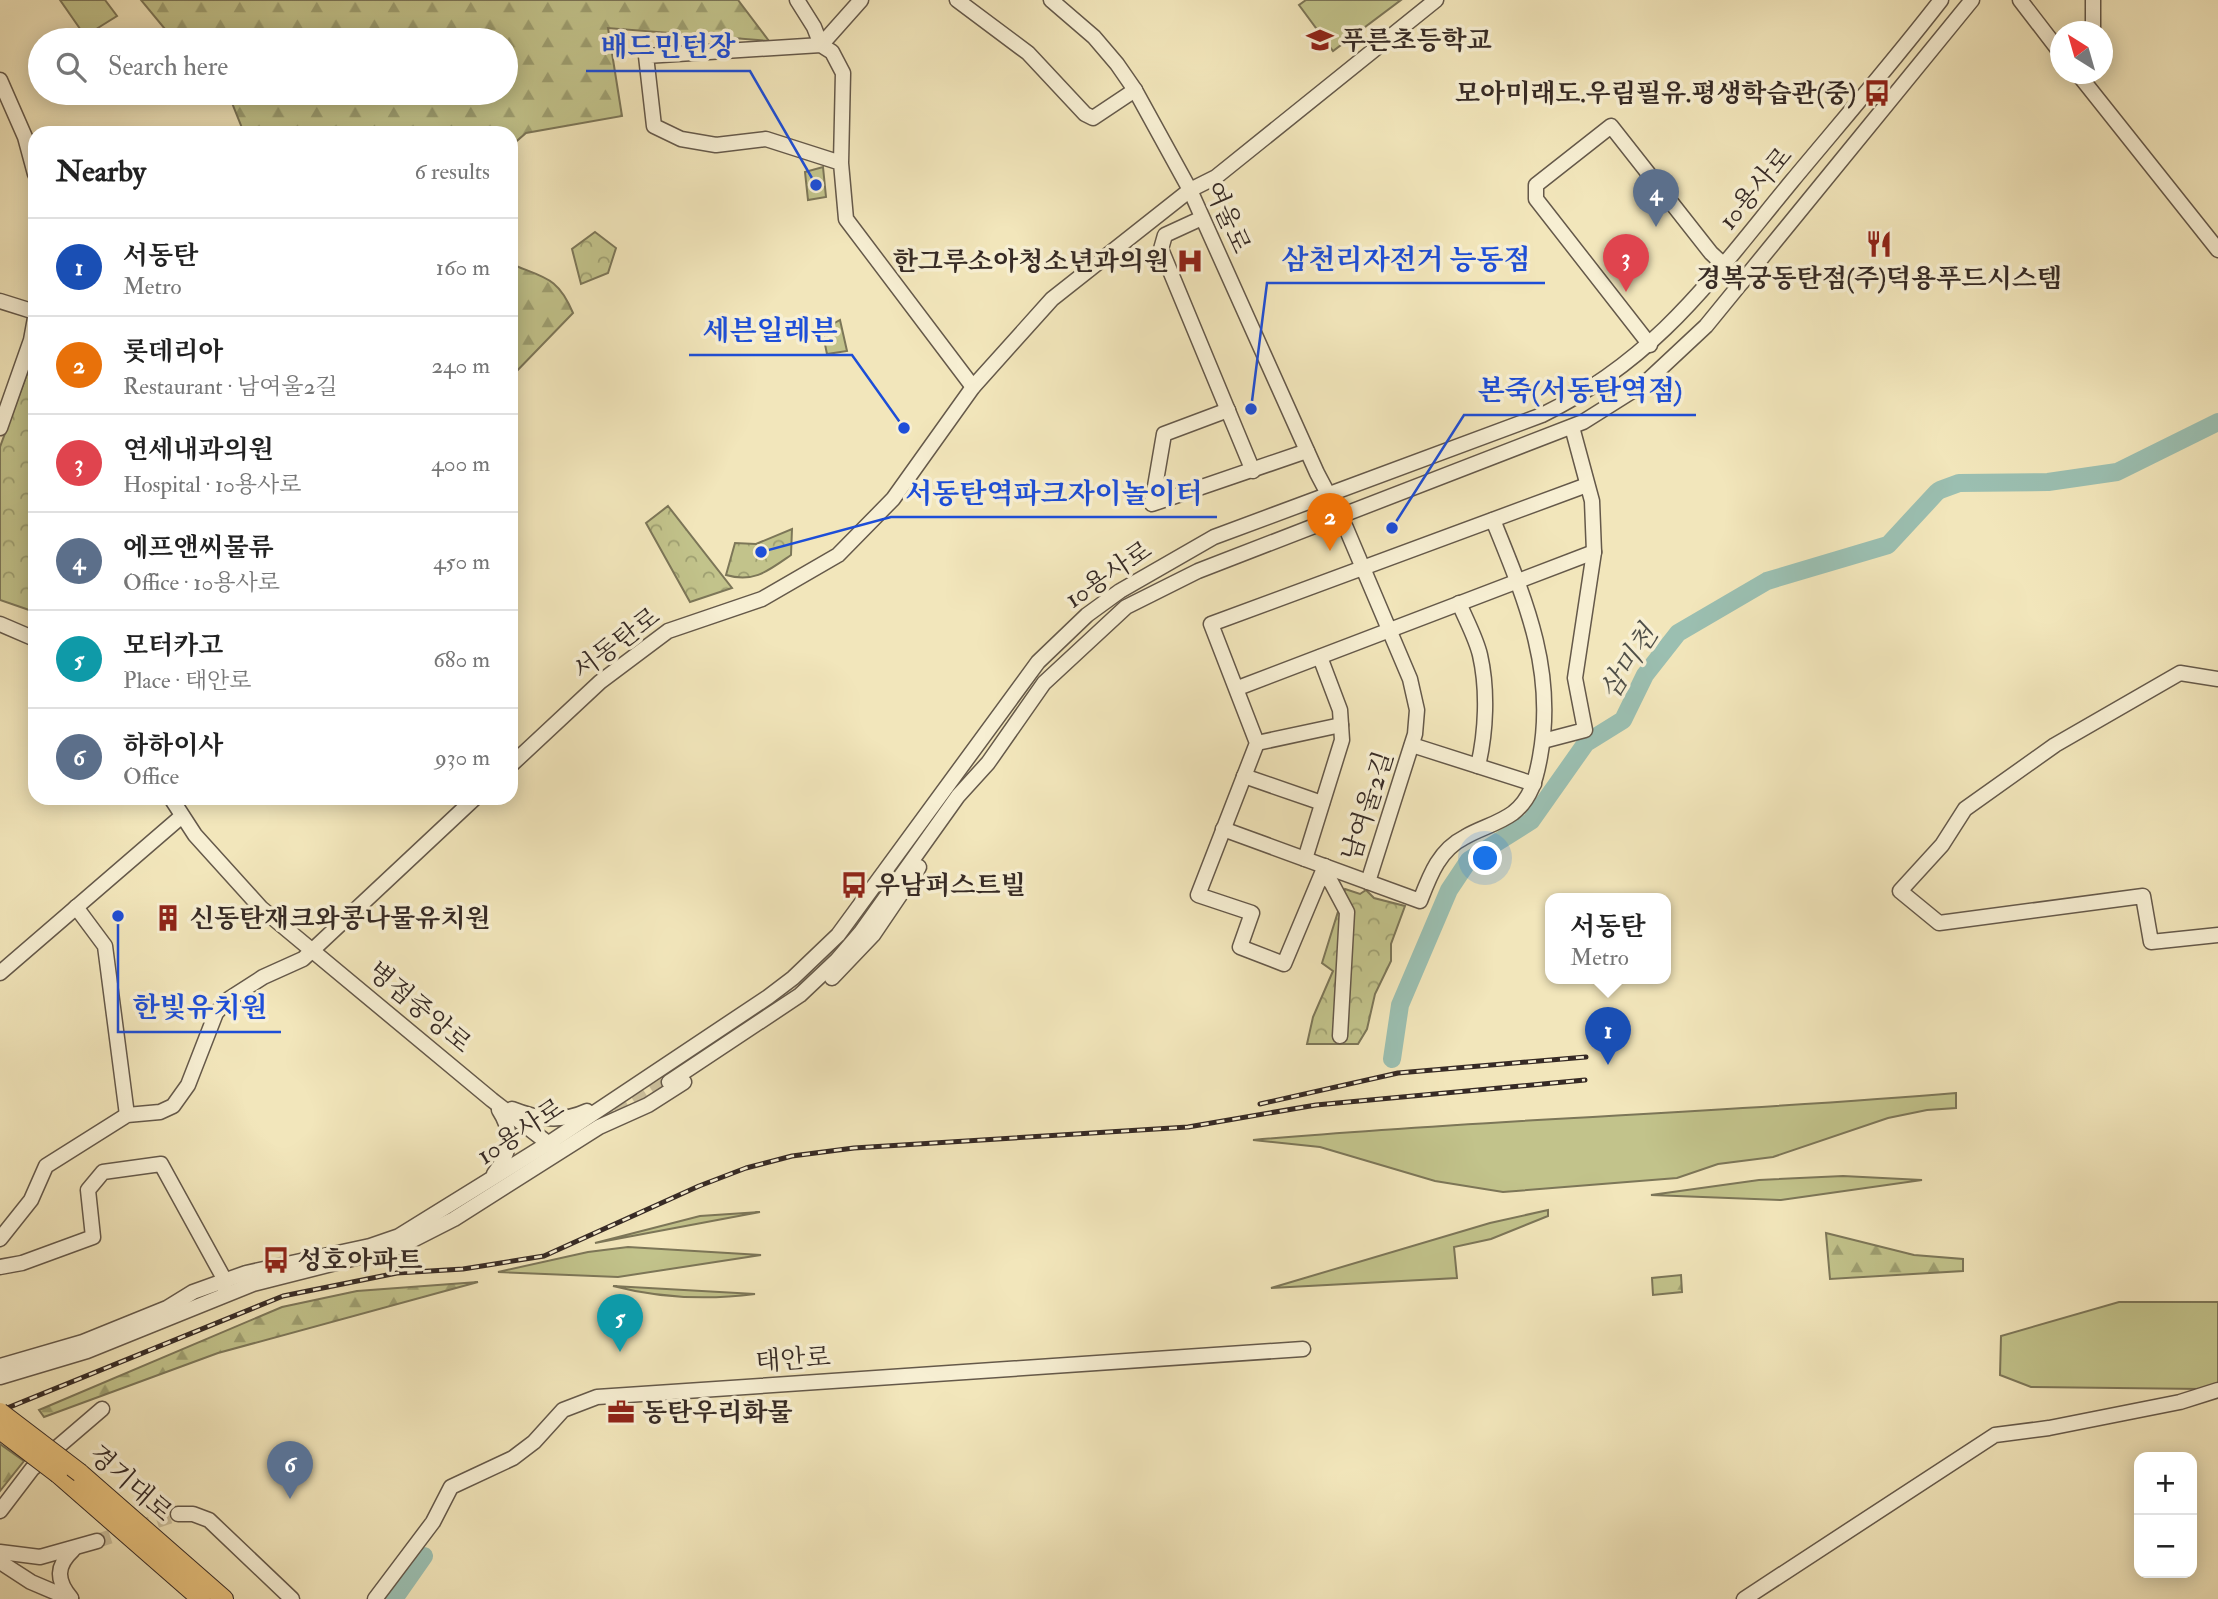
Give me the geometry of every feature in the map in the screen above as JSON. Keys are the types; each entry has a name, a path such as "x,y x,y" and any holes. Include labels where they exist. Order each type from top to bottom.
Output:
{"main road":[{"name":"경기대로","path":"0,1412 80,1473 224,1599"},
{"name":"경기대로","path":"0,1430 58,1474 201,1599"}],"street":[{"path":"797,0 821,45 832,52 843,74 841,163 846,219 973,387"},
{"path":"841,163 766,139 716,145 681,139 654,126 646,56 821,45 861,0"},
{"path":"957,0 1028,52 1085,114 1093,118 1135,90"},
{"name":"여울로","path":"1051,0 1094,37 1135,90 1190,190 1307,451 1340,518"},
{"name":"서동탄로","path":"518,758 600,682 668,631 762,599 838,555 893,499 973,387 1052,299 1190,190 1216,177 1436,0"},
{"name":"10용사로","path":"0,1366 83,1342 225,1288 400,1247 454,1219 554,1147 607,1102 768,997 816,958 838,935 1038,662 1087,615 1129,585 1214,537 1542,415 1603,381 1650,345 1723,265 1941,0"},
{"name":"10용사로","path":"960,771 952,792 834,955 797,989 667,1079 771,1015 837,960 862,932 958,796 974,781 1044,683 1126,607 1198,571 1572,427 1618,402 1669,363 1742,282 1972,0"},
{"path":"2020,0 2050,39"},
{"path":"2093,0 2093,21"},
{"path":"0,80 28,148"},
{"path":"2092,84 2218,250"},
{"path":"1650,345 1536,199 1536,185 1611,126 1710,253 1742,282"},
{"path":"1202,218 1165,235 1161,249 1253,471"},
{"path":"0,301 28,310"},
{"path":"0,428 28,349"},
{"path":"1228,410 1164,434 1152,504 1307,451"},
{"path":"1543,741 1585,730 1575,678 1594,552 1591,501 1572,427"},
{"path":"1323,871 1284,964 1240,947 1252,914 1198,895 1257,743 1238,688 1211,624 1587,485"},
{"name":"남여울2길","path":"1340,518 1389,630 1415,695 1417,710 1412,746 1368,882"},
{"path":"1223,829 1305,859 1323,871 1368,882 1420,901 1440,857 1466,836 1513,813 1526,800 1534,784 1543,741 1546,691 1538,643 1493,520"},
{"path":"1238,688 1594,552"},
{"path":"1460,603 1480,655 1484,705 1483,744 1478,766"},
{"path":"0,624 28,636"},
{"path":"1305,859 1342,740 1340,710 1320,657"},
{"path":"2218,679 2180,673 2055,745 1965,809 1942,845 1900,891 1939,923 2143,897 2151,942 2218,935"},
{"path":"1257,743 1341,725"},
{"name":"남여울2길","path":"1412,746 1534,784"},
{"path":"1244,776 1322,803"},
{"name":"10용사로","path":"0,1377 87,1351 276,1265 370,1246 399,1236 554,1147 648,1105 790,1013 846,965 873,935 965,801 974,781"},
{"name":"병점중앙로","path":"175,805 223,868 261,908 492,1100 554,1147"},
{"path":"0,1240 31,1200 46,1166 127,1115 160,1112 173,1106 188,1085 216,1013 246,986 296,964 467,805"},
{"path":"0,973 182,816"},
{"path":"1323,871 1347,912 1340,1036"},
{"path":"76,907 105,946 127,1115"},
{"path":"634,1084 633,1097 648,1105"},
{"path":"492,1100 529,1115 555,1119 576,1116 607,1102"},
{"path":"472,1192 495,1173 504,1161 509,1143 508,1124 492,1100"},
{"path":"0,1268 22,1263 93,1237 88,1190 103,1172 161,1164 225,1288"},
{"name":"태안로","path":"375,1599 433,1522 451,1487 513,1458 534,1442 563,1410 579,1401 597,1397 1303,1349"},
{"path":"0,1366 15,1372"},
{"path":"1744,1599 1995,1435 2049,1428 2180,1402 2218,1390"},
{"path":"0,1511 32,1469 74,1430 102,1409"},
{"path":"178,1514 193,1514 209,1520 292,1599"},
{"path":"0,1552 26,1558 55,1555 97,1541"},
{"path":"71,1599 63,1588 59,1569 74,1549"},
{"path":"31,1582 36,1571 55,1555"},
{"path":"0,1562 31,1582 71,1599"}],"green space":[{"path":"60,0 105,0 117,16 98,28 79,28"},
{"path":"141,0 738,0 769,41 608,28 622,116 526,133 518,140 518,126 241,126 233,105 518,105 518,28 164,28"},
{"path":"1306,0 1401,0 1333,51 1299,5"},
{"path":"823,167 826,197 808,200 805,172"},
{"path":"595,232 616,248 608,273 581,284 572,249"},
{"path":"518,267 556,285 573,313 518,370"},
{"path":"840,320 847,351 827,354 822,330"},
{"path":"28,371 28,610 0,600 0,447"},
{"path":"668,506 732,588 690,602 646,523"},
{"path":"792,529 791,555 783,561 760,574 745,578 726,575 735,543 756,544"},
{"path":"1345,889 1360,894 1366,890 1374,898 1405,906 1391,944 1391,961 1375,994 1367,1029 1358,1044 1307,1044 1313,1017 1333,971 1322,963"},
{"path":"1956,1093 1956,1108 1927,1110 1888,1118 1773,1157 1718,1164 1677,1178 1503,1192 1435,1181 1320,1147 1253,1140 1780,1106"},
{"path":"1843,1176 1922,1180 1781,1200 1651,1195 1759,1180"},
{"path":"1548,1210 1548,1216 1491,1239 1454,1247 1457,1278 1271,1288 1490,1223"},
{"path":"760,1212 595,1243 700,1216"},
{"path":"1826,1233 1914,1255 1963,1259 1963,1271 1830,1279"},
{"path":"628,1247 761,1255 618,1277 498,1272 588,1252"},
{"path":"1681,1275 1682,1292 1653,1295 1652,1278"},
{"path":"478,1282 218,1353 44,1417 39,1410 282,1307 357,1291"},
{"path":"613,1286 755,1294 684,1297"},
{"path":"2119,1302 2218,1302 2218,1383 2202,1389 2031,1387 2000,1375 2001,1336"},
{"path":"0,1444 24,1461 0,1491"}],"waterway":[{"name":"삼미천","path":"1940,490 1959,483 2048,482 2117,472 2218,422"},
{"name":"삼미천","path":"1392,1059 1400,1005 1449,890 1469,860 1531,821 1586,743 1623,720 1645,675 1678,633 1767,581 1888,545 1937,492"},
{"name":"삼미천","path":"394,1599 424,1556"}],"tunnel":[{"path":"617,1114 669,1082"},
{"path":"583,1128 622,1103"},
{"path":"97,1541 178,1514"}],"railway":[{"path":"1260,1104 1398,1073 1586,1057"},
{"path":"0,1411 283,1296 397,1273 463,1269 544,1256 699,1186 746,1168 792,1156 854,1148 1188,1127 1316,1105 1585,1080"}],"place":[{"name":"푸른초등학교","path":"1320,40"},
{"name":"모아미래도.우림필유.평생학습관(중)","path":"1877,93"},
{"name":"배드민턴장","path":"816,185"},
{"name":"에프앤씨물류","path":"1656,227"},
{"name":"경복궁동탄점(주)덕용푸드시스템","path":"1879,244"},
{"name":"한그루소아청소년과의원","path":"1190,261"},
{"name":"연세내과의원","path":"1626,292"},
{"name":"삼천리자전거 능동점","path":"1251,409"},
{"name":"세븐일레븐","path":"904,428"},
{"name":"본죽(서동탄역점)","path":"1392,528"},
{"name":"롯데리아","path":"1330,551"},
{"name":"서동탄역파크자이놀이터","path":"761,552"},
{"name":"우남퍼스트빌","path":"854,885"},
{"name":"한빛유치원","path":"118,916"},
{"name":"신동탄재크와콩나물유치원","path":"168,918"},
{"name":"서동탄","path":"1608,1065"},
{"name":"성호아파트","path":"276,1260"},
{"name":"모터카고","path":"620,1352"},
{"name":"동탄우리화물","path":"621,1412"},
{"name":"하하이사","path":"290,1499"}]}
